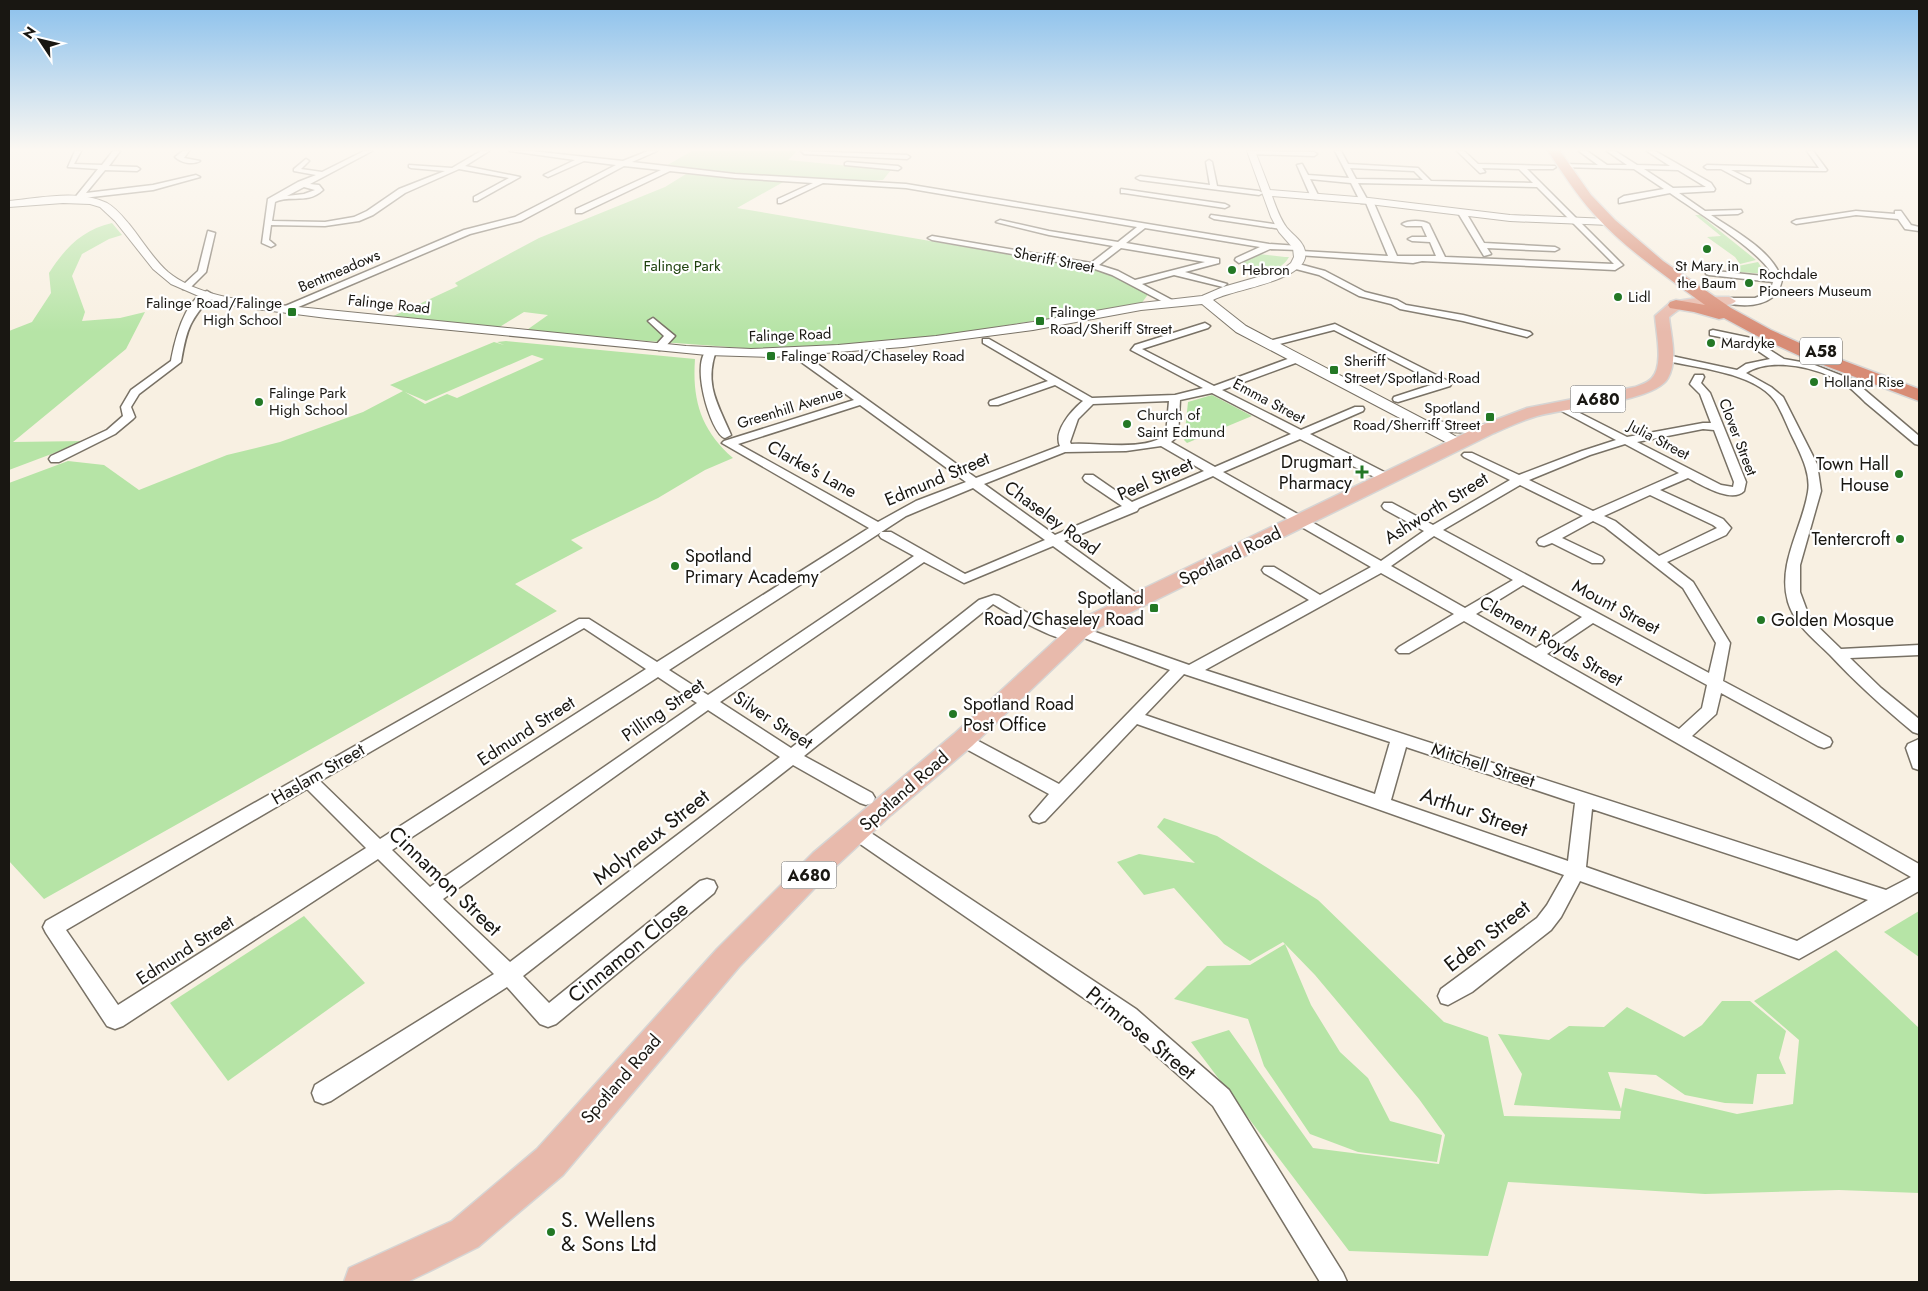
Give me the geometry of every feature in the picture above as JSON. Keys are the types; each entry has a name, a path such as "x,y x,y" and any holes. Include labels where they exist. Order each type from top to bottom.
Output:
{"highway":[{"name":"A58","path":"1598,211 1663,268 1743,322"},
{"name":"A58","path":"1616,211 1683,270 1758,321 1796,340 1862,367 1919,387"},
{"path":"1610,222 1626,221"},
{"path":"1676,306 1689,299 1689,287"},
{"name":"A58","path":"1676,306 1694,307 1743,322 1826,361 1919,395"}],"main road":[{"name":"Falinge Road","path":"112,211 163,273 186,287 207,294 286,309 711,352 768,353 903,344 981,334 1169,302 1205,300 1211,294 1278,275 1295,266"},
{"path":"1273,211 1281,227 1300,251 1299,261 1295,266"},
{"path":"1448,211 1510,218 1610,222"},
{"path":"1205,300 1241,330 1463,449"},
{"path":"1676,306 1710,301 1729,301"},
{"name":"Spotland Road","path":"363,1282 416,1259 465,1234 534,1177 550,1162 728,958 823,861 963,740 1076,634 1094,622 1388,478 1463,449 1488,429 1533,412 1639,391 1652,386 1660,380 1666,358 1662,316 1676,306"},
{"path":"1408,418 1455,429 1488,429"}],"street":[{"path":"270,211 265,241 271,245"},
{"path":"268,223 325,224 356,219 372,211"},
{"name":"Bentmeadows","path":"286,309 467,232 518,219 533,211"},
{"path":"1056,211 1144,226 1281,227"},
{"path":"1204,226 1219,211"},
{"path":"1371,211 1394,259"},
{"path":"1204,226 1269,246 1332,255 1616,267 1619,265 1565,211"},
{"path":"1702,211 1766,260 1775,271 1778,280 1777,289 1771,295 1759,300 1729,301"},
{"path":"1462,213 1492,261"},
{"path":"1704,213 1735,214"},
{"path":"1796,222 1856,213 1900,215 1908,227 1919,229"},
{"path":"1000,222 1050,233 1216,261 1136,282"},
{"path":"1406,224 1425,224 1442,259"},
{"path":"1093,266 1144,226"},
{"path":"186,287 202,272 211,233"},
{"name":"Sheriff Street","path":"932,238 1093,266 1136,282 1169,302"},
{"path":"1412,240 1433,240"},
{"path":"1239,260 1269,246"},
{"path":"1482,246 1555,249"},
{"path":"1322,273 1333,263 1332,255"},
{"path":"1728,265 1740,275"},
{"path":"1295,266 1322,273 1369,296 1394,302 1403,307 1463,318 1527,334"},
{"path":"1175,272 1222,284"},
{"path":"1709,272 1778,280"},
{"path":"55,459 111,432 129,417 126,407 136,392 176,362 181,330 190,313 207,294"},
{"path":"653,321 670,336 660,347"},
{"name":"Emma Street","path":"1205,326 1139,347 1136,350 1388,478"},
{"path":"1268,344 1335,327 1446,384 1398,399"},
{"path":"1713,333 1748,340 1782,362"},
{"path":"986,341 1090,401 1175,398 1215,389 1297,359"},
{"path":"711,352 706,362 704,384 726,439"},
{"name":"Chaseley Road","path":"800,358 1138,601"},
{"path":"1666,358 1738,374 1771,390 1779,399 1811,464 1815,491 1793,565 1793,592 1804,621 1876,692 1919,728"},
{"path":"1738,374 1751,364 1782,362 1815,369 1850,382 1919,442"},
{"name":"Clover Street","path":"1698,376 1695,384 1705,393 1741,486 1740,490 1736,492 1717,488"},
{"path":"994,403 1058,381"},
{"path":"1090,401 1080,409 1066,431 1064,442 1067,448 1148,447 1164,444 1172,436 1175,398"},
{"name":"Greenhill Avenue","path":"726,439 862,401"},
{"name":"Julia Street","path":"1560,406 1717,488"},
{"name":"Peel Street","path":"964,580 1359,409"},
{"name":"Ashworth Street","path":"1039,816 1134,716 1187,669 1320,601 1381,567 1433,531 1521,479 1627,440 1703,426 1718,427"},
{"name":"Clarke's Lane","path":"726,439 922,557 964,580"},
{"name":"Clement Royds Street","path":"1164,444 1919,873"},
{"name":"Edmund Street","path":"53,927 115,1019 659,669 882,532 920,504 1067,448"},
{"path":"1463,449 1610,524 1688,585 1723,643 1710,710 1680,737"},
{"path":"1597,560 1548,540 1594,516 1688,473"},
{"path":"1089,478 1133,508"},
{"path":"1652,490 1718,522 1724,528 1721,532 1659,561"},
{"name":"Mount Street","path":"1388,506 1824,742"},
{"name":"Pilling Street","path":"429,898 709,702 922,557"},
{"path":"1270,570 1320,601"},
{"path":"1404,650 1524,579"},
{"name":"Molyneux Street","path":"323,1093 509,975 792,757 984,603 994,600 1031,621 1076,634"},
{"path":"1536,655 1594,616"},
{"name":"Silver Street","path":"584,622 792,757 866,798"},
{"name":"Haslam Street","path":"53,927 584,622"},
{"name":"Mitchell Street","path":"1076,634 1887,898"},
{"path":"1837,654 1919,650"},
{"name":"Arthur Street","path":"1134,716 1799,950 1887,898"},
{"path":"1380,803 1400,738"},
{"path":"963,740 1062,793"},
{"path":"1919,745 1914,748 1919,764"},
{"name":"Cinnamon Street","path":"308,780 509,975 548,1017"},
{"name":"Eden Street","path":"1448,996 1544,924 1554,911 1576,871 1584,798"},
{"name":"Primrose Street","path":"856,832 1128,1016 1221,1098 1334,1282"},
{"path":"1887,898 1919,882"},
{"name":"Cinnamon Close","path":"548,1017 707,887"}],"green space":[{"name":"Falinge Park","path":"605,211 756,211 1089,268 1113,276 1149,293 1141,304 908,341 771,350 524,332 548,315 524,312 498,328 389,318 458,286 455,283 539,238"},
{"path":"1695,215 1700,215 1756,260 1740,264 1735,257 1707,237 1721,236"},
{"path":"112,223 122,235 109,239 82,254 72,276 85,312 82,321 120,318 145,312 126,349 13,442 86,441 9,470 9,331 32,322 51,293 49,273 68,248 83,235"},
{"path":"1259,254 1289,257 1279,267 1274,269 1242,263"},
{"path":"1758,262 1766,274 1740,272 1733,267"},
{"path":"506,341 695,359 695,388 701,413 713,436 733,458 705,470 658,498 571,540 583,548 515,584 557,611 44,899 9,861 9,483 68,461 104,465 139,490 227,455 280,442 363,412 403,391 390,385 494,342 504,345 497,342","holes":["532,355 544,359 457,398 447,394 425,404 405,392 426,401"]},
{"path":"1212,395 1252,416 1187,443 1184,440 1188,402"},
{"path":"1164,818 1217,836 1318,900 1444,1022 1488,1037 1504,1116 1620,1119 1621,1111 1514,1105 1522,1074 1498,1034 1549,1040 1569,1026 1604,1027 1627,1007 1684,1037 1702,1025 1722,1001 1750,1001 1786,1031 1779,1058 1786,1074 1757,1074 1753,1104 1725,1103 1685,1095 1656,1075 1608,1072 1621,1109 1625,1088 1737,1114 1793,1104 1799,1040 1754,1001 1836,950 1919,1028 1919,1193 1839,1190 1705,1194 1508,1182 1488,1256 1349,1251 1191,1042 1229,1030 1313,1148 1439,1164 1445,1135 1419,1099 1315,975 1283,942 1250,961 1224,944 1174,888 1144,895 1117,862 1139,854 1195,863 1157,827"},
{"path":"1919,911 1919,957 1884,932"},
{"path":"304,916 365,983 228,1081 170,1003"},
{"path":"1285,944 1311,1005 1340,1052 1368,1078 1390,1121 1442,1135 1437,1162 1358,1152 1310,1134 1264,1066 1248,1019 1174,999 1207,966 1250,965"}],"place":[{"name":"St Mary in the Baum","path":"1707,249"},
{"name":"Hebron","path":"1232,270"},
{"name":"Rochdale Pioneers Museum","path":"1749,283"},
{"name":"Lidl","path":"1618,297"},
{"name":"Falinge Road/Falinge High School","path":"292,312"},
{"name":"Falinge Road/Sheriff Street","path":"1040,321"},
{"name":"Mardyke","path":"1711,343"},
{"name":"Falinge Road/Chaseley Road","path":"771,356"},
{"name":"Sheriff Street/Spotland Road","path":"1334,370"},
{"name":"Holland Rise","path":"1814,382"},
{"name":"Falinge Park High School","path":"259,402"},
{"name":"Spotland Road/Sherriff Street","path":"1490,417"},
{"name":"Church of Saint Edmund","path":"1127,424"},
{"name":"Drugmart Pharmacy","path":"1362,472"},
{"name":"Town Hall House","path":"1899,474"},
{"name":"Tentercroft","path":"1900,539"},
{"name":"Spotland Primary Academy","path":"675,566"},
{"name":"Spotland Road/Chaseley Road","path":"1154,608"},
{"name":"Golden Mosque","path":"1761,620"},
{"name":"Spotland Road Post Office","path":"953,714"},
{"name":"S. Wellens & Sons Ltd","path":"551,1232"}]}
